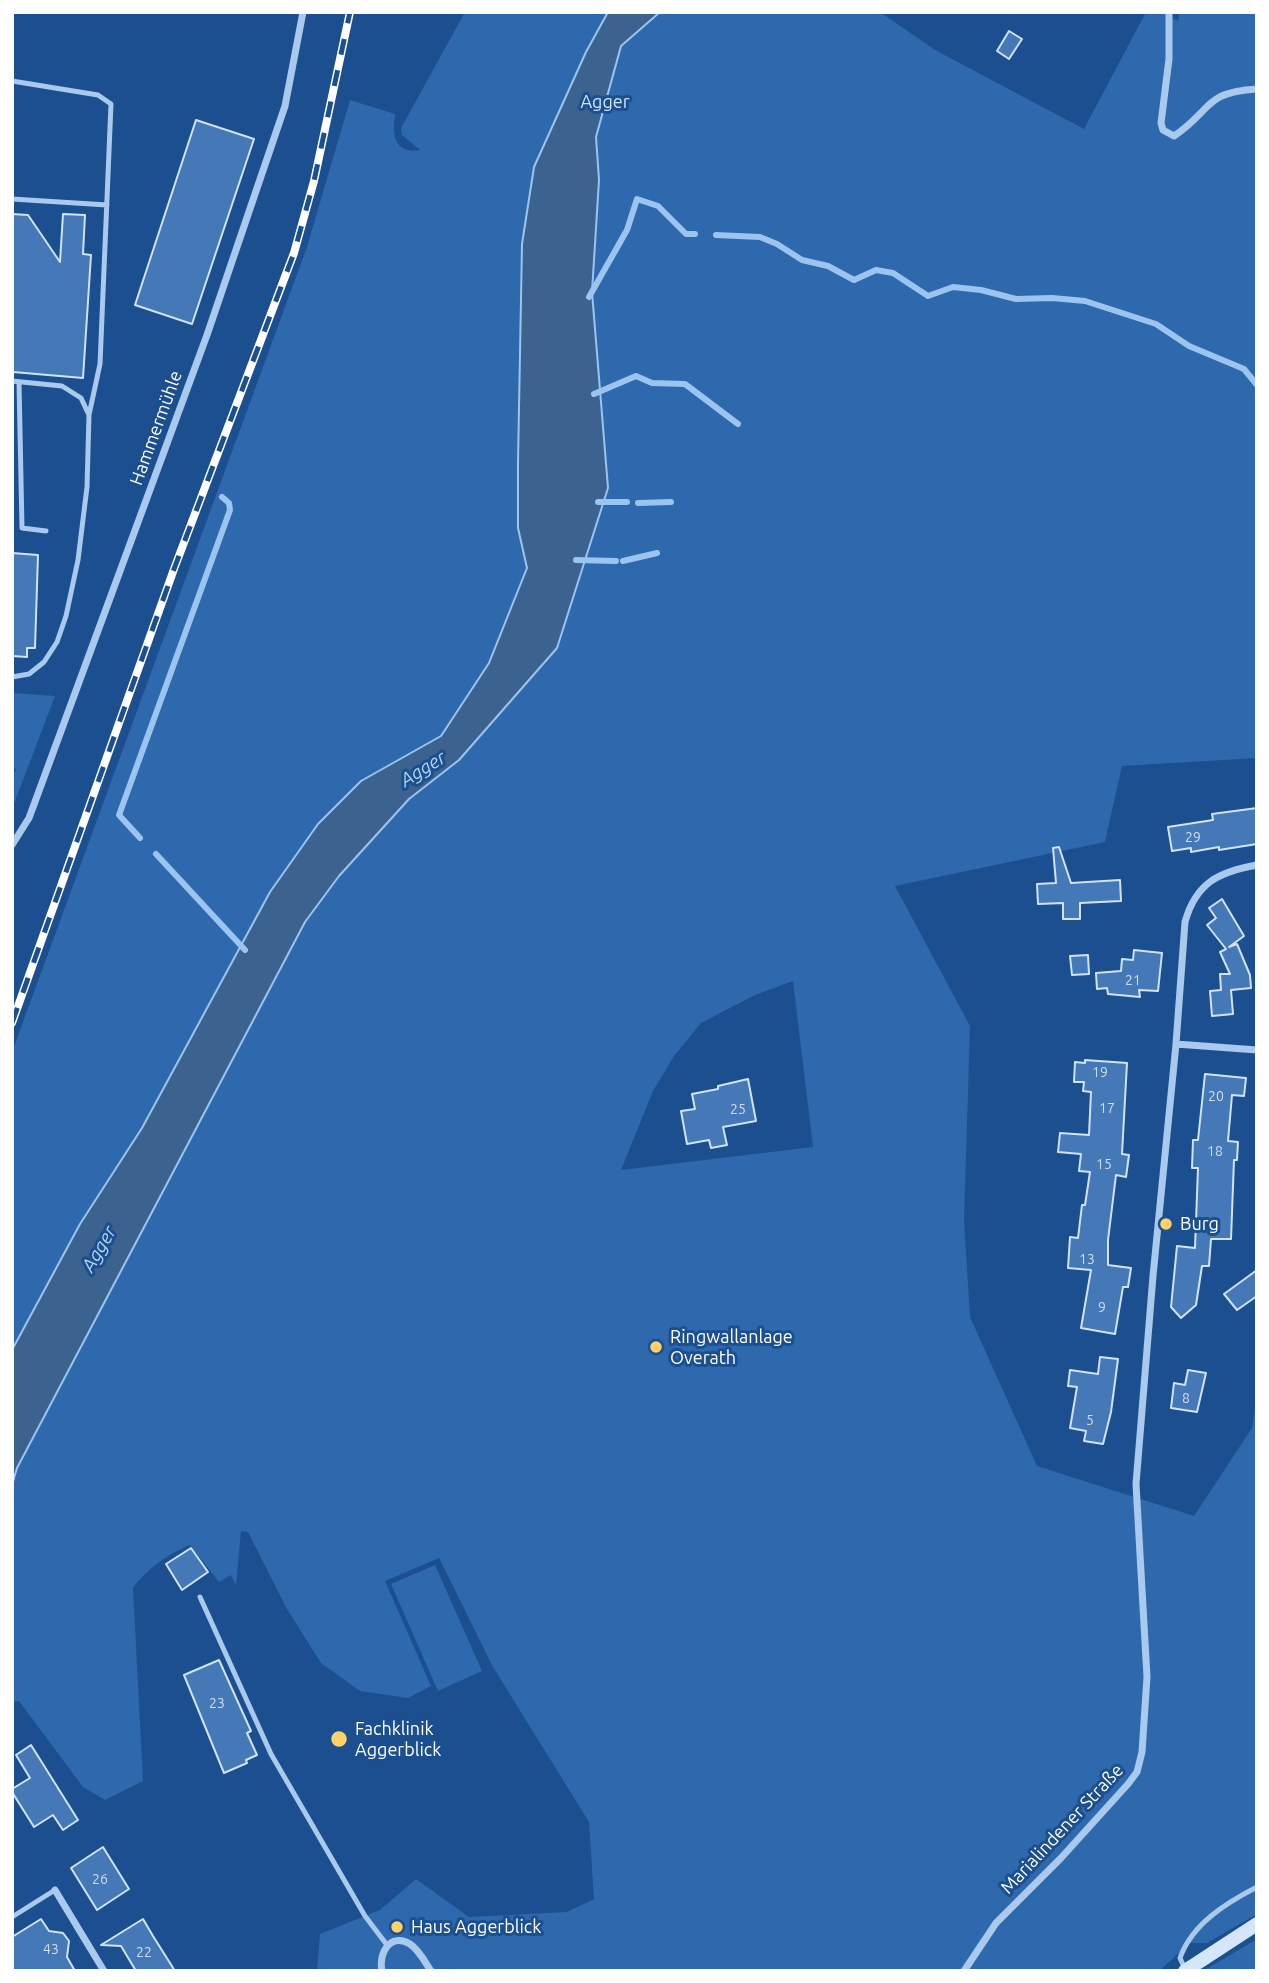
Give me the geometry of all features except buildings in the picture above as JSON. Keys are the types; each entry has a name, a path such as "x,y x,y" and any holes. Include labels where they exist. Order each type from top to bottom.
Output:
{"main road":[{"path":"1185,1970 1257,1924"}],"street":[{"name":"Hammermühle","path":"12,845 29,818 207,335 285,106 303,12"},
{"path":"1169,12 1168,60 1161,123 1163,130 1174,135 1183,130 1212,100 1236,90 1257,89"},
{"path":"1257,865 1227,872 1208,882 1189,906 1185,922 1176,1044 1257,1050"},
{"name":"Marialindener Straße","path":"964,1971 996,1923 1069,1849 1137,1772 1142,1752 1147,1676 1136,1484 1176,1044"},
{"path":"55,1890 104,1971"},
{"path":"382,1971 380,1960 387,1945 400,1940 409,1943 418,1951 431,1971"}],"lane":[{"path":"12,82 97,94 111,104 100,364 89,415 87,487 78,560 66,616 57,642 44,662 29,674 12,677"},
{"path":"12,199 107,205"},
{"path":"46,531 22,528 16,382 62,386 81,398 89,415"},
{"path":"200,1597 271,1754 365,1916 387,1945"},
{"path":"1185,1970 1180,1958 1185,1943 1204,1922 1257,1887"},
{"path":"12,1917 55,1890"}],"green space":[{"name":"Agger","path":"465,12 880,12 935,50 1084,129 1146,12 1160,12 1178,21 1180,12 1257,12 1257,758 1122,766 1105,842 895,886 970,1026 964,1221 970,1317 1037,1466 1194,1516 1252,1428 1257,1396 1257,1914 1207,1943 1190,1943 1159,1971 317,1971 320,1934 380,1910 416,1879 469,1917 567,1912 594,1899 589,1822 493,1667 439,1558 385,1581 431,1686 408,1698 360,1691 321,1663 287,1609 248,1532 241,1531 236,1585 231,1575 219,1582 190,1545 158,1563 133,1588 143,1781 105,1800 83,1787 19,1701 12,1702 12,1052 307,247 350,100 395,114 395,136 400,146 420,150 402,135 401,128","holes":["597,177 599,180 592,292 608,488 587,553 571,249","793,981 813,1147 621,1170 653,1091 674,1056 701,1023 755,995"]},
{"path":"12,693 55,696 12,809 12,777 16,770 12,764"},
{"path":"435,1565 482,1671 438,1691 391,1584"},
{"path":"1257,1939 1257,1971 1203,1971"}],"water":[{"name":"Agger","path":"608,12 660,12 621,46 596,137 599,180 592,292 608,488 557,648 459,760 409,799 339,876 305,922 17,1468 12,1485 12,1350 80,1224 142,1128 270,892 318,824 361,781 441,736 489,663 527,568 518,528 518,463 522,244 534,167 586,52"}],"waterway":[{"path":"589,297 627,230 637,199 658,206 686,234 695,234"},
{"path":"716,235 760,237 802,260 828,266 854,280 876,270 893,273 928,296 953,287 981,290 1016,299 1085,301 1156,324 1189,346 1244,369 1257,385"},
{"path":"594,394 636,376 652,383 685,384 738,424"},
{"path":"140,838 119,815 230,510 229,503 222,497"},
{"path":"598,502 627,502"},
{"path":"638,503 671,502"},
{"path":"623,561 657,553"},
{"path":"576,560 616,561"},
{"path":"156,854 245,950"}],"railway":[{"path":"12,1023 174,569 294,253 314,181 350,12"}],"place":[{"name":"Burg","path":"1166,1224"},
{"name":"Ringwallanlage Overath","path":"656,1347"},
{"name":"Fachklinik Aggerblick","path":"339,1739"},
{"name":"Haus Aggerblick","path":"397,1927"}]}
